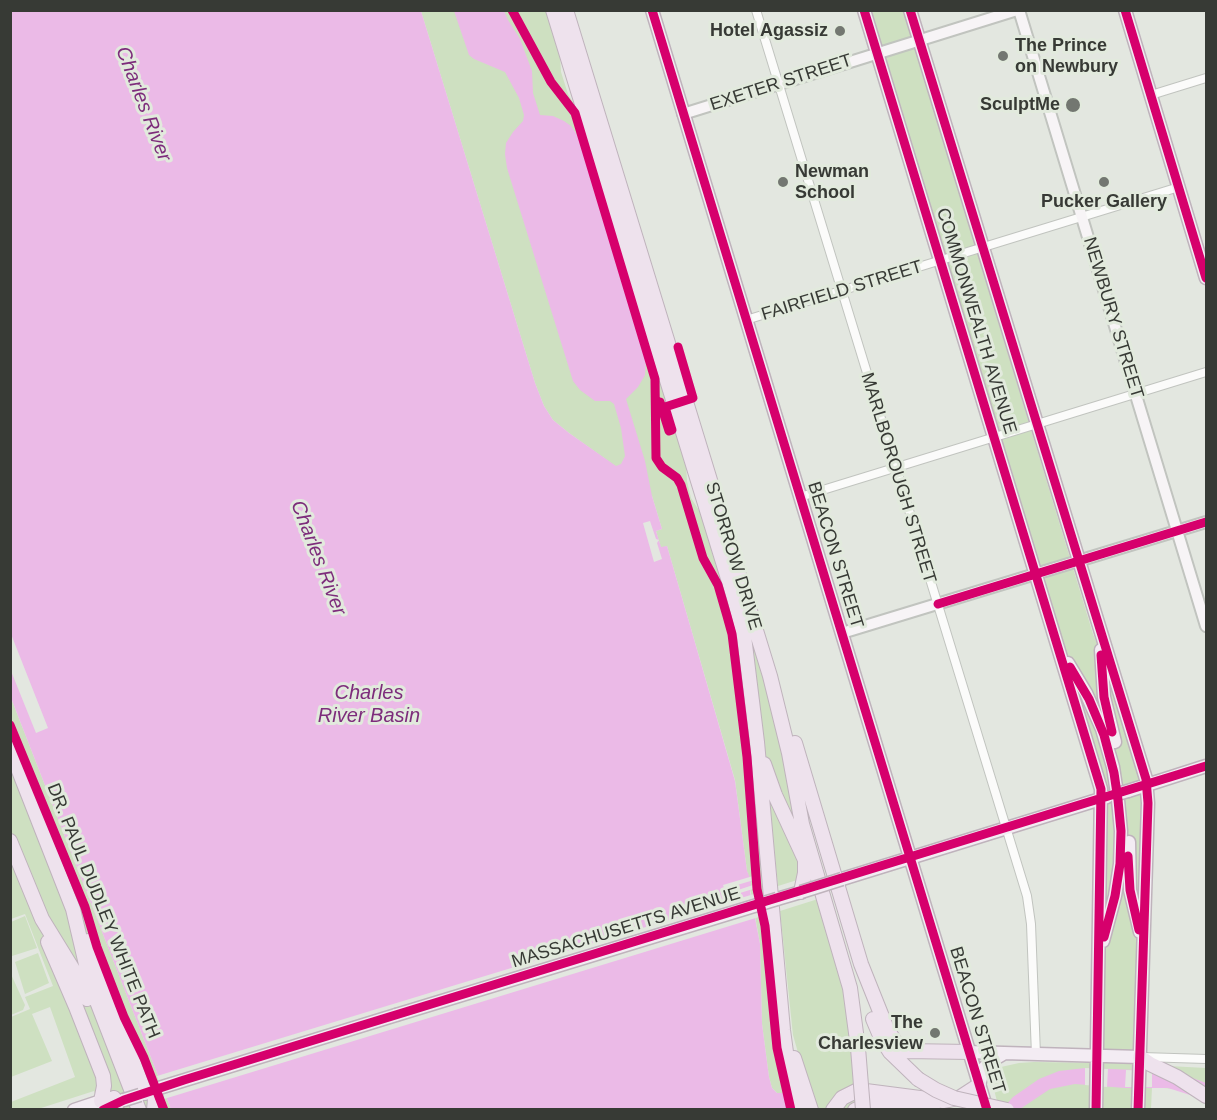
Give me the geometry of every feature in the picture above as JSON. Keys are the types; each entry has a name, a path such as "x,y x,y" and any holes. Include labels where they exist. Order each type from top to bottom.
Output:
{"highway":[{"name":"STORROW DRIVE","path":"553,10 737,610 748,661 757,742 782,1019 788,1067 798,1110"},
{"name":"STORROW DRIVE","path":"567,10 767,665 789,753 802,824 850,988 863,1110"},
{"path":"767,665 781,698 861,964 884,1023 899,1047 912,1052 970,1052"},
{"path":"757,742 771,783 806,862 801,892"},
{"path":"10,748 77,921 91,986 139,1110"},
{"path":"10,841 103,1078 104,1089 116,1104"},
{"path":"61,879 79,917 150,1091 154,1110"},
{"path":"36,906 83,988 116,1104"},
{"path":"861,964 871,1015 880,1036 897,1060 918,1079 936,1090 954,1098 1007,1110"},
{"path":"782,1019 811,1110"},
{"path":"1140,1064 1155,1066 1206,1096"},
{"path":"833,1110 842,1098 858,1090 932,1100 951,1100 967,1095 979,1085"},
{"path":"855,1110 878,1103 940,1110"}],"main road":[{"name":"BEACON STREET","path":"652,10 987,1110"},
{"name":"COMMONWEALTH AVENUE","path":"864,10 1100,782 1108,797 1099,924 1096,1110"},
{"name":"COMMONWEALTH AVENUE","path":"910,10 1147,785 1138,1110"},
{"name":"EXETER STREET","path":"683,114 1018,10"},
{"name":"NEWBURY STREET","path":"1018,10 1179,531 1206,626"},
{"path":"1125,10 1206,278"},
{"path":"842,633 1206,522"},
{"name":"COMMONWEALTH AVENUE","path":"1096,623 1105,704 1125,787 1130,890 1143,957"},
{"name":"COMMONWEALTH AVENUE","path":"1056,640 1097,717 1108,747 1117,789 1120,831 1119,870 1115,897 1103,942 1099,975"},
{"name":"MASSACHUSETTS AVENUE","path":"74,1110 116,1104 150,1091 1206,766"},
{"path":"970,1052 1036,1054 1140,1064"},
{"path":"979,1085 984,1068 1004,1054"}],"street":[{"name":"MARLBOROUGH STREET","path":"756,10 1030,909 1036,1054"},
{"path":"1151,95 1206,78"},
{"name":"FAIRFIELD STREET","path":"746,320 1179,187"},
{"path":"800,497 1206,372"},
{"path":"1140,1064 1206,1059"}],"green space":[{"path":"421,11 546,11 560,55 561,72 568,94 577,109 686,465 691,498 700,512 737,636 794,1109 789,1109 783,1093 777,1093 772,1088 769,1077 762,1024 760,944 747,871 735,780 667,546 661,548 656,531 662,529 652,496 553,420 544,406"},
{"path":"869,11 904,11 1093,634 1108,671 1138,773 1144,804 1135,1045 1131,1064 1206,1068 1206,1100 1176,1089 1152,1087 1151,1109 999,1109 991,1078 1001,1067 1034,1062 1103,1063 1107,814 1104,783"},
{"path":"749,631 780,733 810,876 778,886 756,671"},
{"path":"11,698 171,1109 100,1109 94,1091 38,1109 11,1109 11,1102 75,1077 50,1007 32,1014 52,1061 11,1077 11,1017 30,1009 25,997 53,986 25,914 11,919"},
{"path":"818,899 846,995 855,1087 851,1096 952,1105 951,1109 814,1109 793,1035 780,911"},
{"path":"25,916 37,948 12,956 11,922"},
{"path":"38,953 49,983 25,994 15,962"},
{"path":"10,972 25,1005 23,1010 11,1015"}],"water":[{"name":"Charles River Basin","path":"11,11 421,11 544,406 553,420 616,466 621,464 625,456 621,428 614,404 610,401 595,401 580,390 573,381 507,168 506,143 523,121 524,115 519,98 505,72 469,55 454,11 504,11 520,39 532,71 533,93 540,115 553,116 564,121 571,126 579,138 646,357 645,375 638,387 626,399 662,529 656,531 661,547 667,546 735,781 747,871 751,880 750,892 760,944 762,1024 769,1077 772,1088 777,1093 783,1093 789,1109 171,1109 11,698"},
{"path":"1085,1068 1179,1073 1206,1083 1206,1100 1168,1088 1125,1088 1075,1084 1050,1089 1020,1109 1005,1106 1013,1097 1039,1079 1059,1071"}],"pier":[{"path":"650,521 656,539 659,540 657,543 662,559 654,562 643,523"},
{"path":"11,634 48,728 36,733 11,671"},
{"path":"753,876 754,880 727,888 729,893 753,885 753,889 727,897 723,885"},
{"path":"754,894 759,917 164,1099 157,1076"},
{"path":"1085,1068 1108,1069 1107,1087 1085,1085"},
{"path":"1126,1070 1152,1071 1152,1087 1125,1087"}],"cycle path":[{"path":"512,10 551,82 575,113 655,379 656,458 662,467 677,478 681,485 703,558 718,585 732,634 747,757 757,889 765,926 777,1048 791,1110"},
{"path":"652,10 987,1110"},
{"path":"864,10 1101,789 1096,1110"},
{"path":"910,10 1146,779 1148,803 1138,1110"},
{"path":"1125,10 1206,278"},
{"path":"660,402 669,431 672,430 665,407 693,398 678,347"},
{"path":"938,604 1206,522"},
{"path":"1101,655 1104,697 1112,732"},
{"path":"1070,667 1089,699 1104,735 1118,800 1121,831 1120,864 1115,896 1104,937"},
{"name":"DR. PAUL DUDLEY WHITE PATH","path":"10,725 85,907 97,947 124,1017 144,1058 164,1110"},
{"path":"103,1110 124,1100 184,1080 1206,766"},
{"path":"1128,856 1130,890 1139,930"}],"place":[{"name":"Hotel Agassiz","path":"840,31"},
{"name":"The Prince on Newbury","path":"1003,56"},
{"name":"SculptMe","path":"1073,105"},
{"name":"Newman School","path":"783,182"},
{"name":"Pucker Gallery","path":"1104,182"},
{"name":"The Charlesview","path":"935,1033"}],"water label":[{"name":"Charles River","path":"143,104"},
{"name":"Charles River","path":"318,558"}]}
